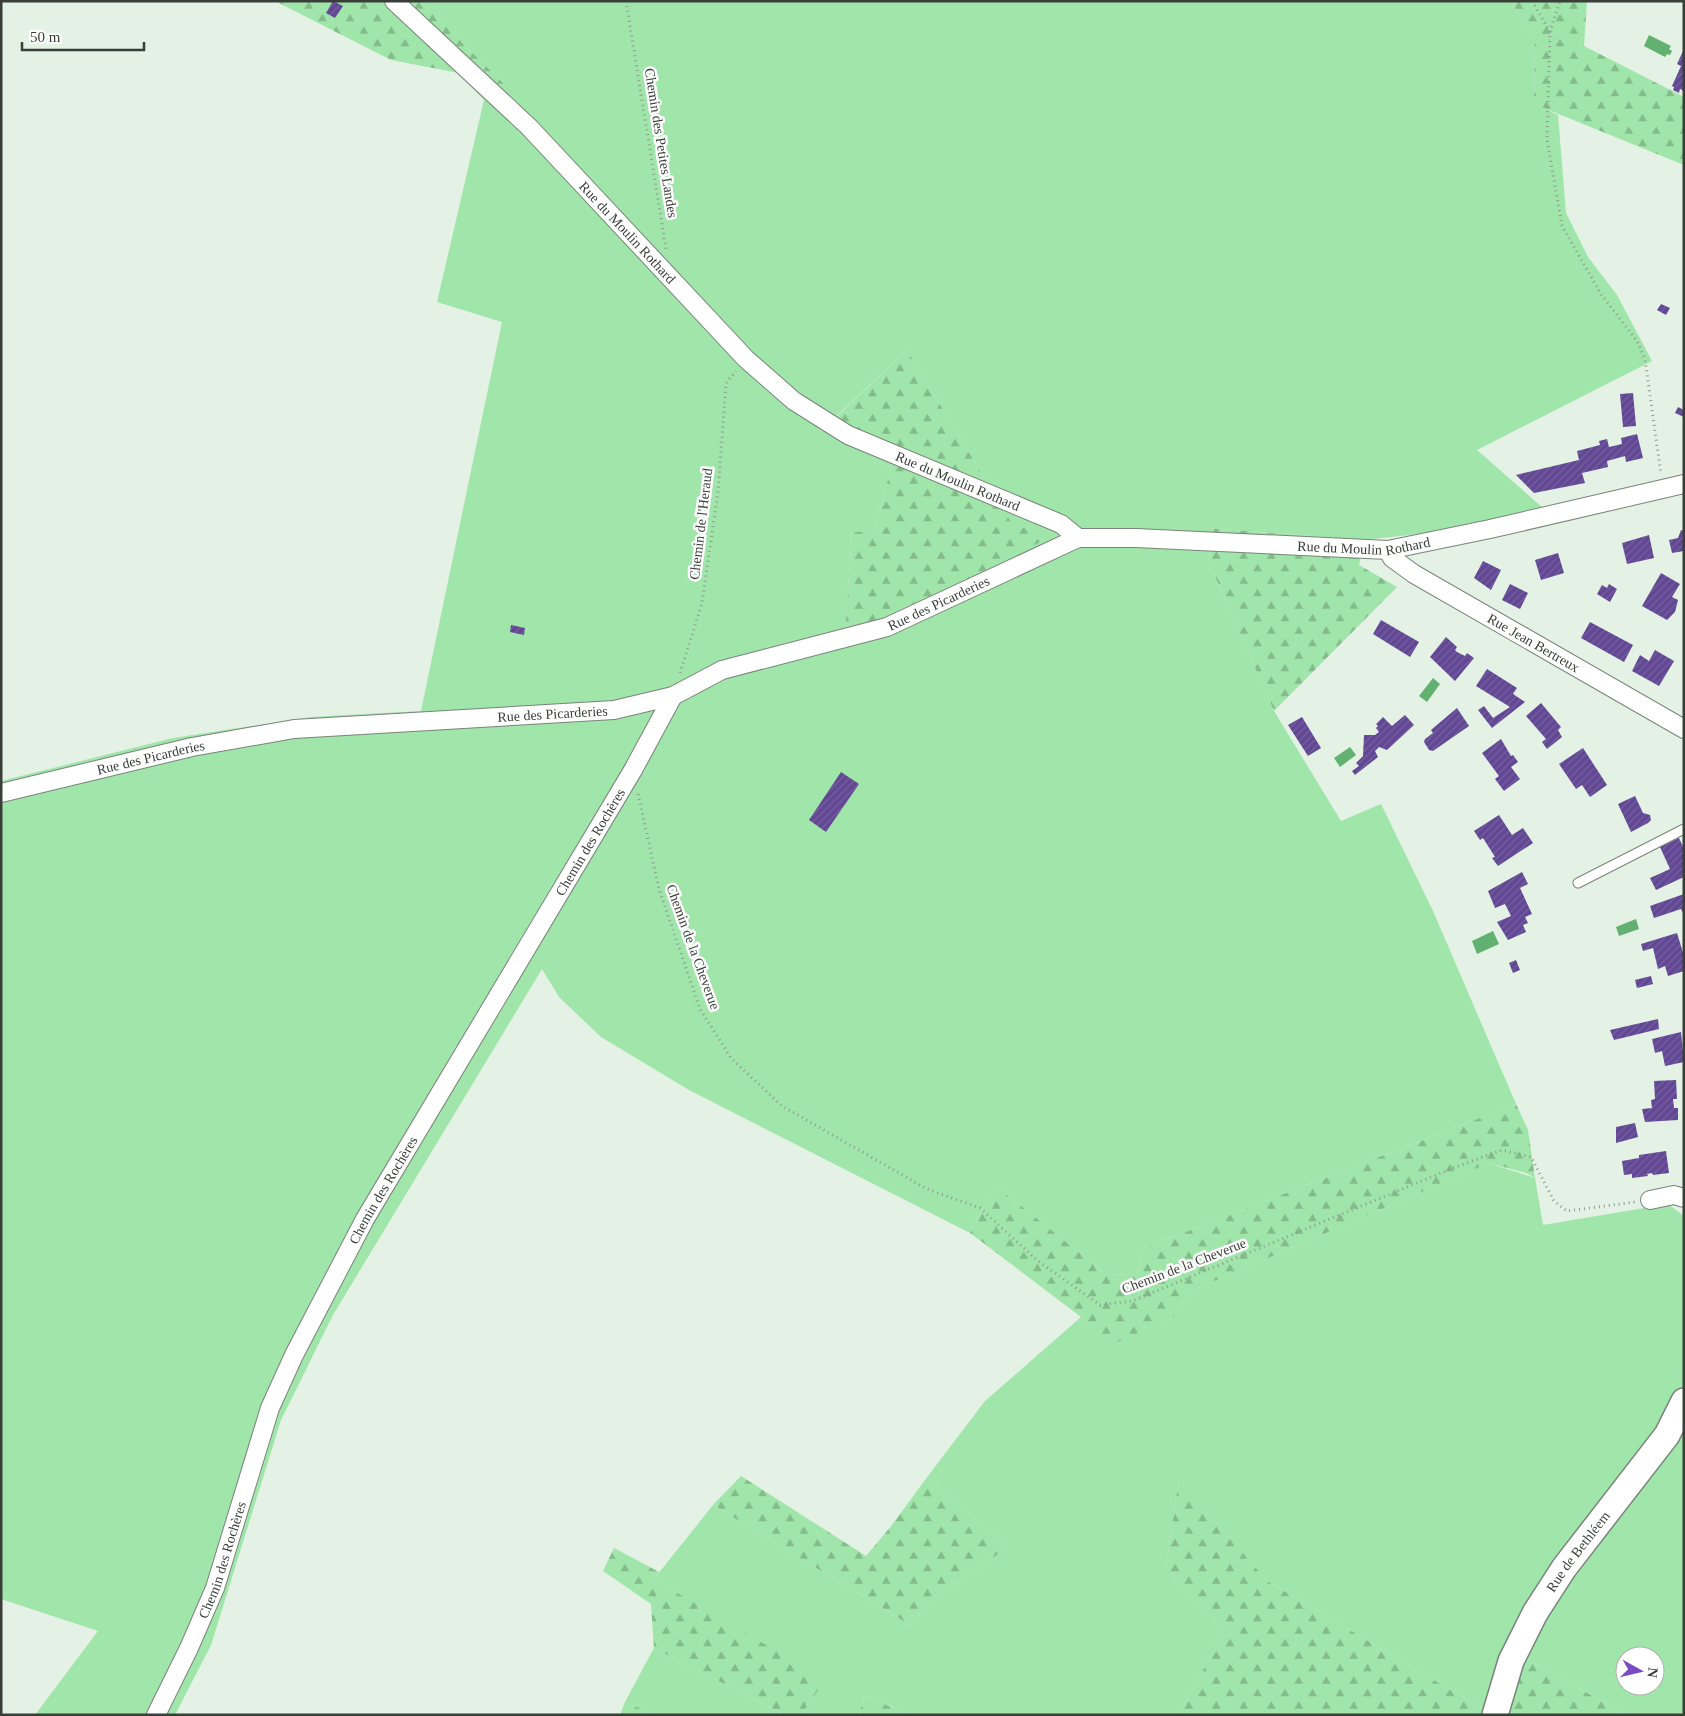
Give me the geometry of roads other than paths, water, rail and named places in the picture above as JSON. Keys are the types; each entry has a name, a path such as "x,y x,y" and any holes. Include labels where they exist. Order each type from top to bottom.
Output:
{"main road":[{"name":"Rue de Bethléem","path":"1495,1715 1511,1662 1535,1613 1564,1568 1662,1442 1684,1401"}],"street":[{"name":"Rue du Moulin Rothard","path":"394,1 529,127 746,359 794,401 848,435 1061,524 1078,538 1136,538 1388,550 1684,484"},
{"name":"Rue des Picarderies","path":"1,793 192,747 294,730 614,710 673,696 722,670 887,627 1078,538"},
{"name":"Rue Jean Bertreux","path":"1388,550 1392,558 1414,574 1684,729"},
{"name":"Chemin des Rochères","path":"156,1715 189,1648 215,1588 270,1408 294,1355 364,1219 633,770 673,696"},
{"path":"1650,1200 1674,1195 1684,1198"}],"lane":[{"path":"1578,883 1684,829"}]}
